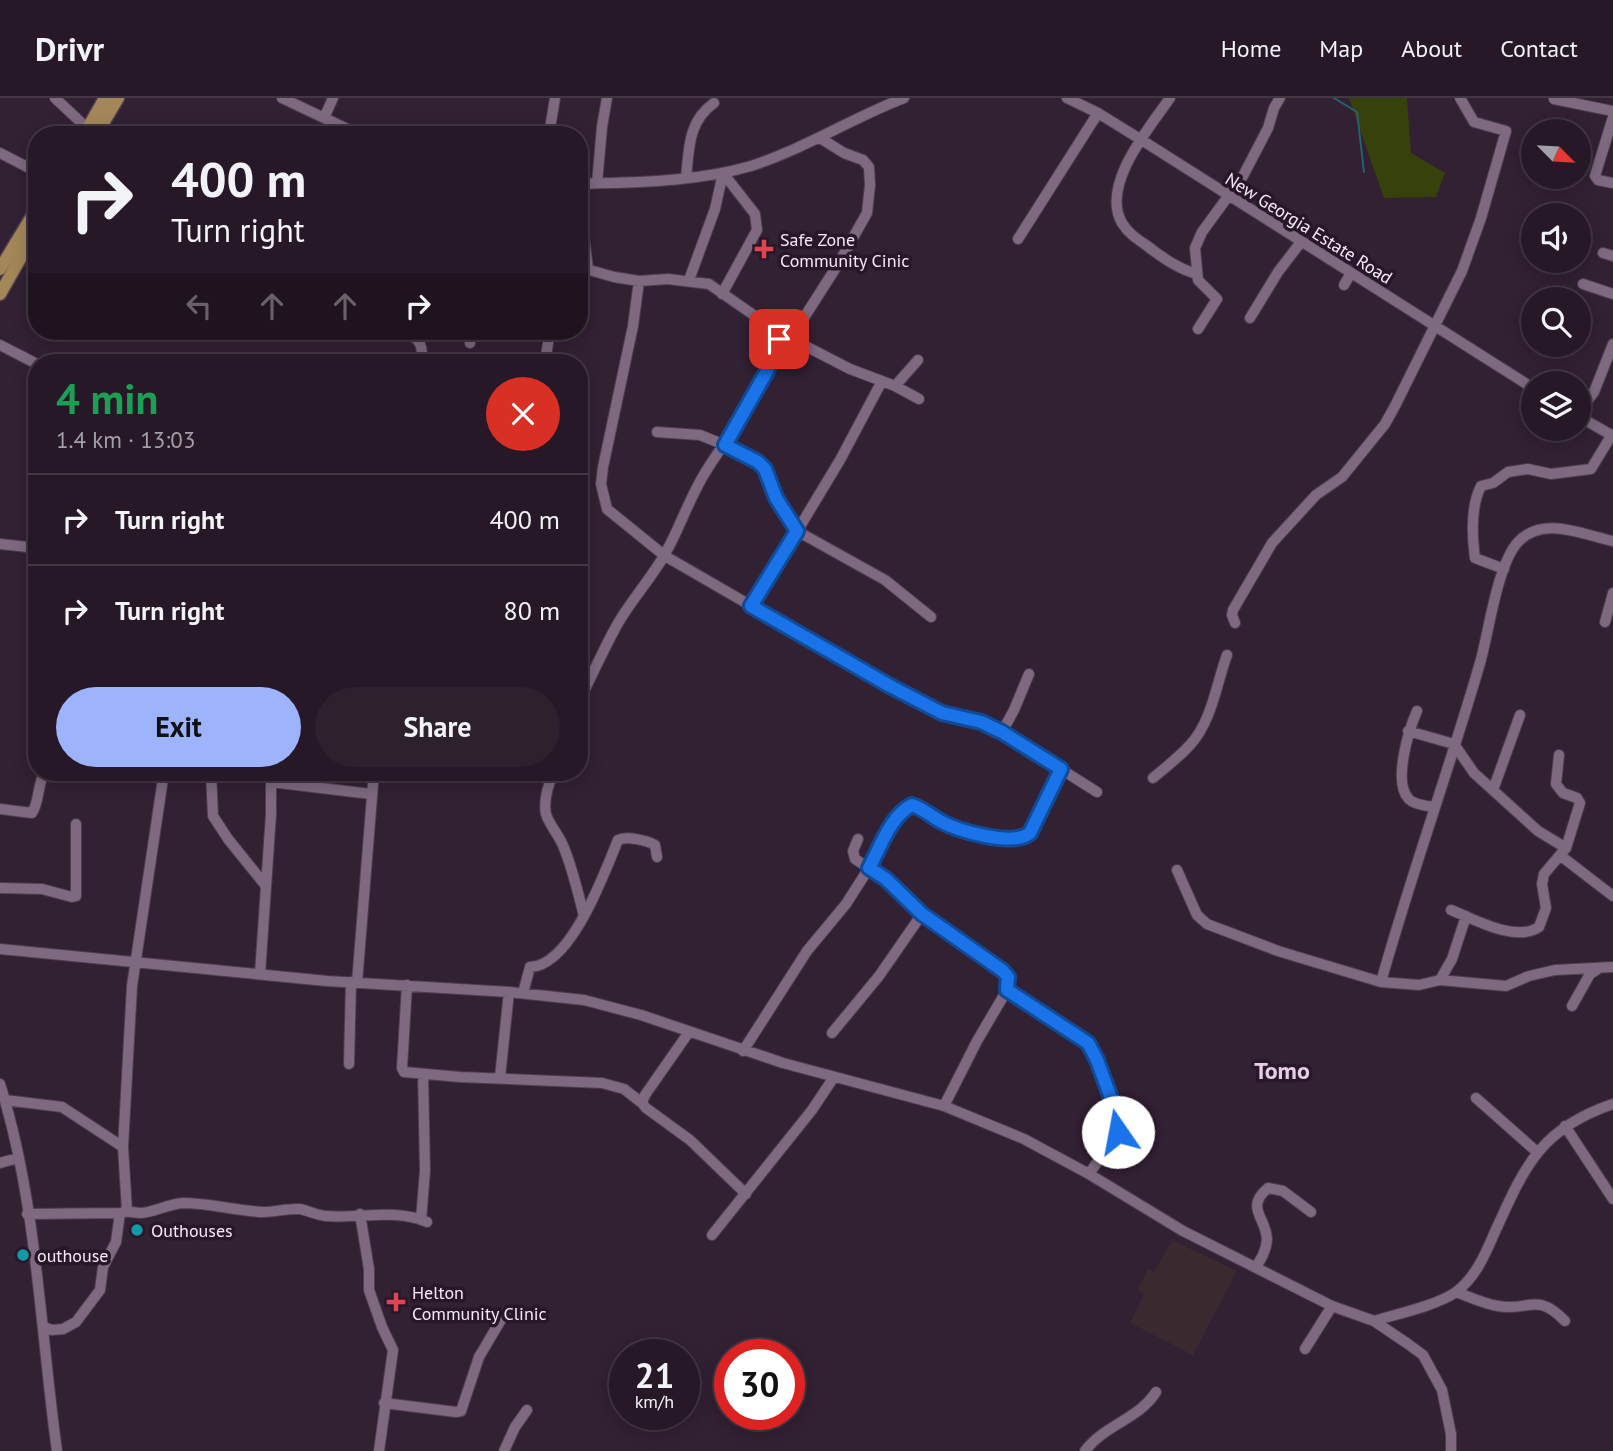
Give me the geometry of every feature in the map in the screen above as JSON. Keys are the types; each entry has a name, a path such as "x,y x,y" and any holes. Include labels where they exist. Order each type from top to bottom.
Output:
{"main road":[{"path":"92,126 105,98"},
{"path":"95,126 118,98"},
{"path":"0,269 28,223"},
{"path":"0,294 28,245"}],"street":[{"path":"55,98 82,126"},
{"path":"282,98 341,126"},
{"path":"324,118 333,98"},
{"path":"550,126 555,98"},
{"path":"597,183 601,127 607,98"},
{"path":"588,184 686,178 750,166 820,138 887,101 904,98"},
{"name":"New Georgia Estate Road","path":"1067,98 1098,113 1140,139 1521,380"},
{"path":"1170,98 1129,158 1120,185 1121,220 1129,232 1151,250 1178,267 1197,274"},
{"path":"1235,622 1233,610 1272,544 1316,495 1342,477 1385,424 1462,271 1506,135 1505,129 1474,122 1460,98"},
{"path":"1554,99 1613,111"},
{"path":"1198,329 1217,299 1202,285 1197,274 1195,248 1262,141 1276,100"},
{"path":"686,178 691,132 702,111 714,103"},
{"path":"1018,239 1098,113"},
{"path":"1613,117 1609,143 1595,176 1598,180 1613,183"},
{"path":"791,338 867,213 870,167 863,160 844,153 820,138"},
{"path":"0,153 28,167"},
{"path":"689,280 715,209 723,173"},
{"path":"722,294 757,230 755,214 723,173"},
{"path":"1250,317 1278,272 1301,242"},
{"path":"588,269 639,281 689,280 709,285 778,332 850,369 895,386 919,399"},
{"path":"1344,285 1351,273"},
{"path":"639,281 633,326 601,484 607,509 665,555 751,606 942,713 981,722 1002,732 1097,792"},
{"path":"1583,284 1613,294"},
{"path":"588,678 619,621 665,555 708,468 725,445 767,371 777,346 778,332"},
{"path":"470,340 470,344"},
{"path":"1591,396 1613,344"},
{"path":"0,345 28,359"},
{"path":"895,386 918,360"},
{"path":"751,606 840,460 882,381"},
{"path":"1504,569 1475,558 1473,542 1476,504 1481,486 1493,483 1508,472 1528,469 1551,474 1591,469 1612,436 1591,423"},
{"path":"657,432 701,435 758,462 765,469 776,498 797,531 885,580 931,617"},
{"path":"1381,982 1482,659 1486,632 1504,569 1518,542 1534,531 1548,526 1613,541"},
{"path":"0,544 28,547"},
{"path":"1605,622 1613,593"},
{"path":"1153,778 1191,744 1216,694 1217,680 1227,655"},
{"path":"1002,732 1029,674"},
{"path":"1417,711 1405,740 1404,791 1408,799 1434,807"},
{"path":"1493,790 1520,715"},
{"path":"1408,731 1454,744 1474,773 1613,895"},
{"path":"1451,910 1516,933 1539,927 1546,908 1542,884 1544,874 1564,852 1580,803 1577,797 1563,793 1556,784 1559,755"},
{"path":"743,1051 799,962 846,904 895,820 907,807 912,805 967,832 1003,838 1025,838 1030,833 1061,769"},
{"path":"0,809 32,813 36,808 41,781"},
{"path":"44,1327 52,1330 63,1329 76,1322 100,1290 103,1268 116,1242 123,1212 123,1147 129,1028 163,781"},
{"path":"211,781 213,816 266,886"},
{"path":"260,974 271,781"},
{"path":"295,781 371,794"},
{"path":"349,1064 373,781"},
{"path":"550,781 545,801 547,816 563,845 574,874 584,916"},
{"path":"0,888 43,889 76,896 76,824"},
{"path":"523,993 530,967 542,966 555,954 584,916 607,871 618,840 622,838 649,842 655,845 657,857"},
{"path":"858,839 853,855 886,879 922,914 1008,977 1007,990 944,1105"},
{"path":"1177,870 1197,915 1207,924 1278,951 1381,982 1419,985 1440,980 1506,986 1529,976 1555,970 1613,967"},
{"path":"832,1033 879,976 922,914"},
{"path":"1440,980 1452,959 1466,916"},
{"path":"0,949 260,974 584,1000 642,1015 743,1051 944,1105 1024,1139 1089,1174 1183,1231 1332,1306 1374,1321 1423,1355 1432,1368 1447,1406 1451,1451"},
{"path":"1572,1006 1590,974 1598,969"},
{"path":"407,985 402,1068 408,1073 615,1085 690,1140 746,1194"},
{"path":"1007,990 1088,1043 1097,1060 1119,1125 1118,1132 1089,1174"},
{"path":"500,1077 509,992"},
{"path":"642,1103 690,1031"},
{"path":"27,1214 139,1213 187,1203 262,1212 279,1212 290,1208 325,1216 360,1214 424,1221 423,1074"},
{"path":"712,1235 812,1110 834,1077"},
{"path":"0,1084 18,1158 27,1214 44,1327 45,1363 57,1451"},
{"path":"1476,1098 1537,1152"},
{"path":"5,1100 62,1107 123,1147"},
{"path":"1374,1321 1440,1301 1456,1293 1478,1267 1515,1187 1537,1152 1565,1126 1613,1104"},
{"path":"1565,1126 1613,1199"},
{"path":"0,1163 18,1158"},
{"path":"1256,1267 1267,1242 1258,1216 1257,1201 1261,1193 1268,1188 1283,1191 1311,1212"},
{"path":"360,1214 369,1269 369,1290 393,1350 379,1451"},
{"path":"1456,1293 1500,1307 1540,1303 1565,1321"},
{"path":"1305,1349 1332,1306"},
{"path":"384,1403 456,1412 461,1410 479,1357 505,1313"},
{"path":"1085,1451 1099,1436 1144,1407 1156,1392"},
{"path":"504,1451 515,1427 527,1410"}],"shaded area":[{"path":"1172,1240 1237,1271 1193,1355 1130,1323 1144,1294 1137,1290 1148,1269 1154,1272"}],"green space":[{"path":"1349,98 1407,98 1411,153 1445,173 1436,197 1384,198"}],"waterway":[{"path":"1334,98 1357,112 1364,172"}],"place":[{"name":"Safe Zone Community Cinic","path":"764,249"},
{"name":"Outhouses","path":"137,1230"},
{"name":"outhouse","path":"23,1255"},
{"name":"Helton Community Clinic","path":"396,1302"}],"district":[{"name":"Tomo","path":"1282,1070"}],"route":[{"path":"779,339 767,371 725,445 742,452 765,469 776,498 797,531 751,606 890,686 942,713 981,722 1002,732 1061,769 1030,833 1025,838 1003,838 967,832 912,805 895,820 869,868 886,879 922,914 1003,971 1008,977 1007,990 1088,1043 1119,1120 1118,1132"}]}
